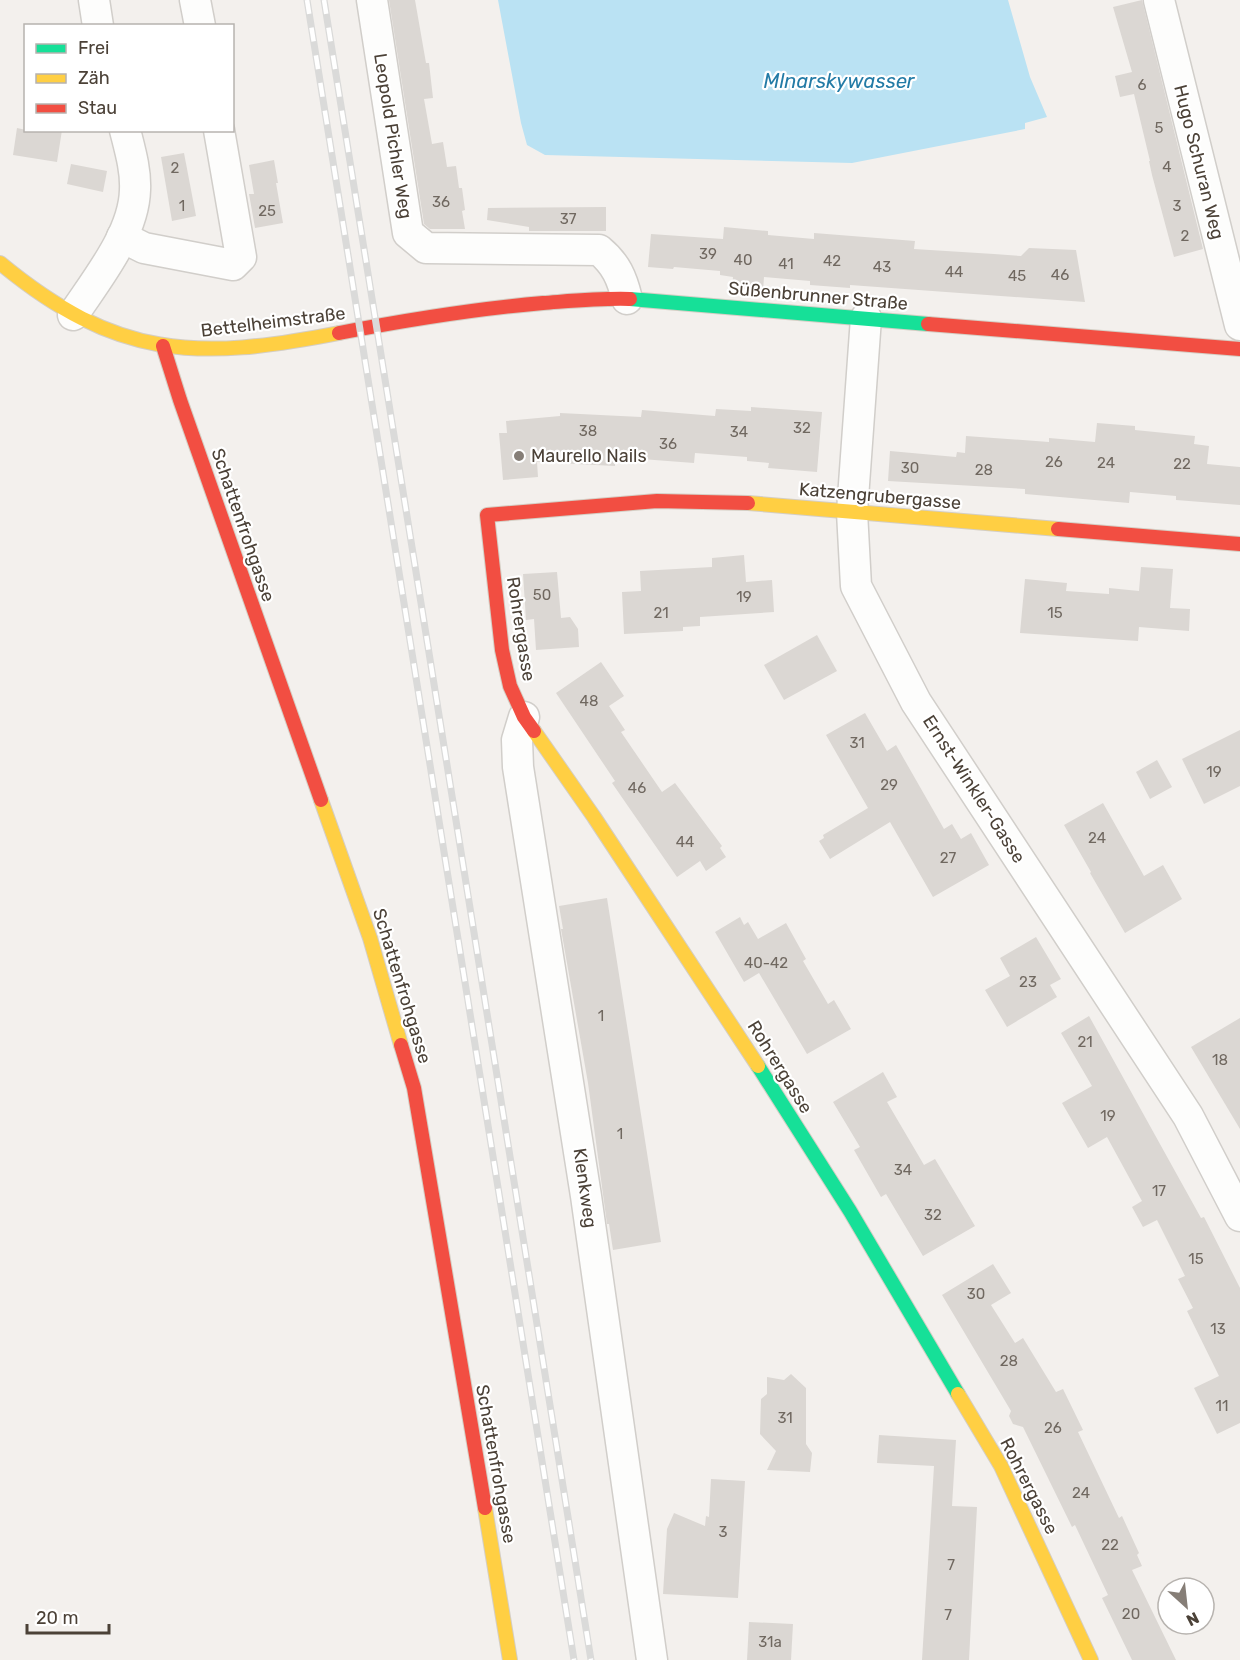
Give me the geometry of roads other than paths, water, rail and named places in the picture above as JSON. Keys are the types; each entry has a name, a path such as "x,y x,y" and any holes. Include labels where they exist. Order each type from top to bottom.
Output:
{"street":[{"path":"94,0 98,24"},
{"path":"195,0 200,24"},
{"name":"Leopold Pichler Weg","path":"372,0 408,232 426,248 599,250 617,268 627,299"},
{"name":"Hugo Schuran Weg","path":"1159,0 1240,325"},
{"path":"73,315 105,267 132,213 135,192 134,165 126,132"},
{"path":"122,237 144,248 233,266 239,262 241,257 219,132"},
{"name":"Bettelheimstraße","path":"0,263 26,286 73,315 124,337 163,346 192,350 237,348 393,323"},
{"name":"Süßenbrunner Straße","path":"393,323 535,304 585,299 627,299 1240,349"},
{"name":"Ernst-Winkler-Gasse","path":"866,318 852,512 856,586 916,702 1188,1116 1240,1216"},
{"name":"Schattenfrohgasse","path":"163,346 326,818 370,938 414,1088 510,1660"},
{"name":"Katzengrubergasse","path":"516,512 657,501 751,503 1240,544"},
{"name":"Rohrergasse","path":"516,512 487,515 502,650 510,686 524,717 704,981 850,1211 1001,1466 1091,1660"},
{"name":"Klenkweg","path":"524,717 517,740 518,768 586,1196 652,1660"}],"water":[{"name":"Mlnarskywasser","path":"498,0 1008,0 1030,77 1047,117 1025,123 1025,129 852,163 545,155 527,145"}],"railway":[{"path":"307,0 574,1660"},
{"path":"324,0 591,1660"}],"place":[{"name":"Maurello Nails","path":"519,456"}]}
